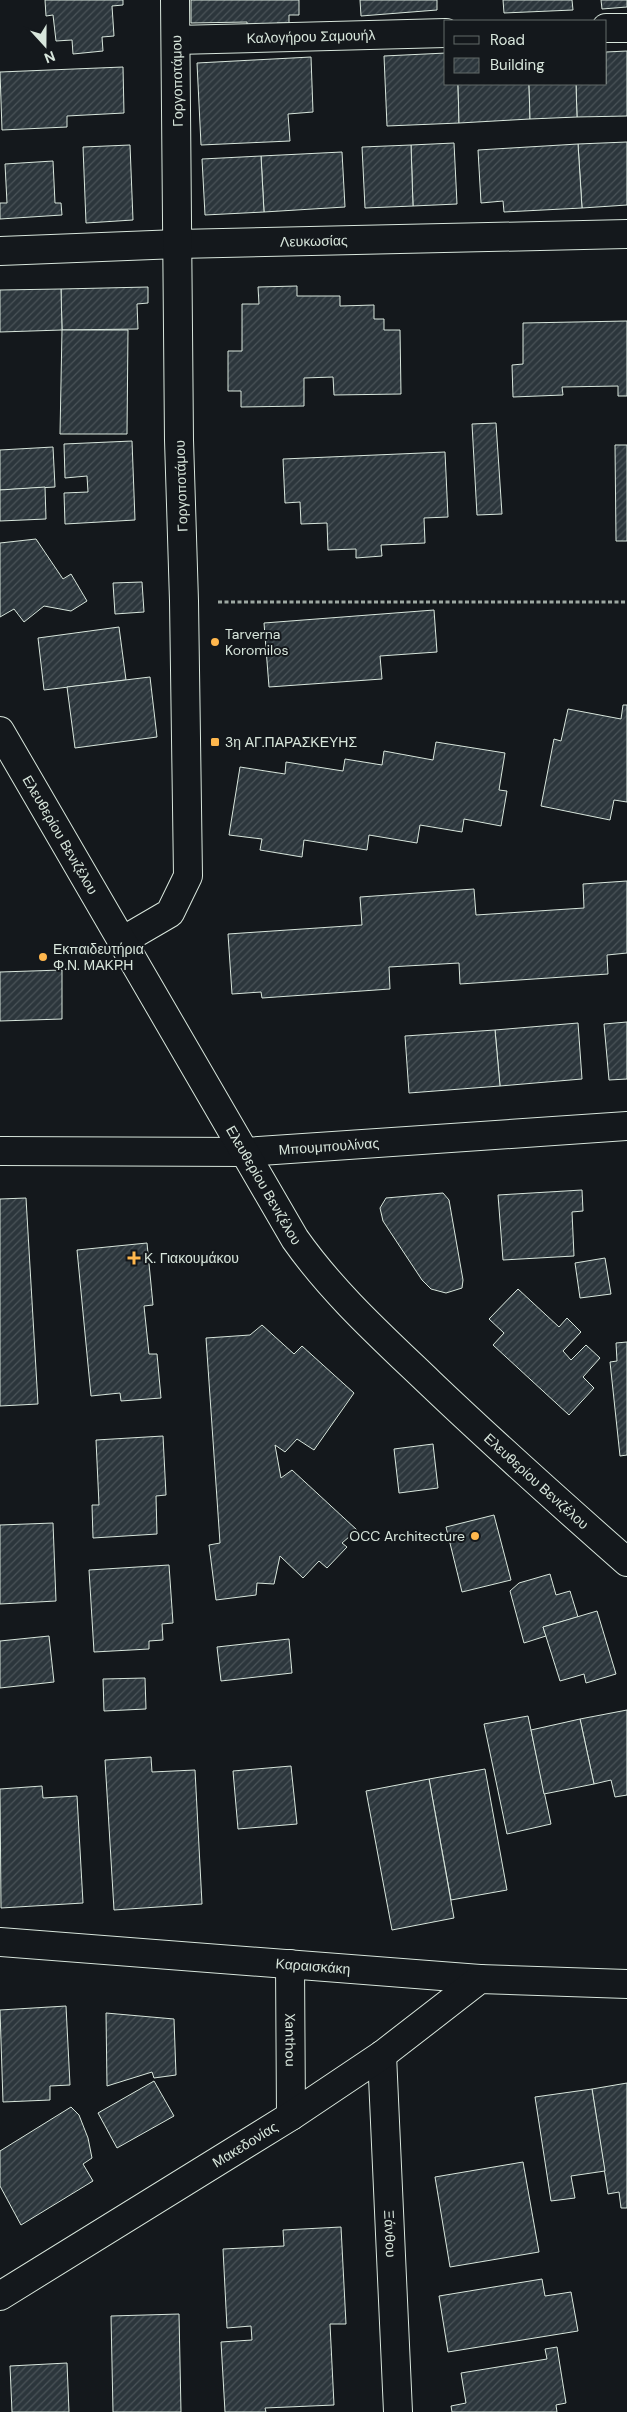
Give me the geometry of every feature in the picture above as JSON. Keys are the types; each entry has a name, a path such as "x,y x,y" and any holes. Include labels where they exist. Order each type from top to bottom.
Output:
{"street":[{"name":"Γοργοποτάμου","path":"122,940 170,913 188,876 184,602 179,440 175,0"},
{"path":"607,28 627,28"},
{"name":"Καλογήρου Σαμουήλ","path":"176,40 444,33"},
{"name":"Λευκωσίας","path":"0,251 178,244 627,234"},
{"name":"Ελευθερίου Βενιζέλου","path":"0,730 295,1239 318,1272 359,1316 514,1462 627,1562"},
{"name":"Μπουμπουλίνας","path":"0,1151 245,1152 627,1126"},
{"name":"Καραισκάκη","path":"0,1942 480,1979 627,1984"},
{"name":"Xanthou","path":"290,1964 291,2116"},
{"name":"Μακεδονίας","path":"0,2296 291,2116 382,2055 480,1979"},
{"name":"Ξάνθου","path":"382,2055 398,2412"}],"path":[{"path":"184,602 627,602"}],"building":[{"path":"45,0 123,0 123,5 112,6 114,36 102,37 103,51 73,54 72,40 56,41 53,15 46,16"},
{"path":"191,0 299,0 299,15 289,15 289,23 277,23 277,30 247,30 247,22 191,23"},
{"path":"360,0 437,0 437,10 361,16"},
{"path":"503,0 572,0 573,10 504,13"},
{"path":"601,0 627,0 627,7 602,9"},
{"path":"627,51 627,116 577,117 576,85 607,85 607,52"},
{"path":"444,53 444,85 458,85 459,123 387,126 384,56"},
{"path":"311,57 313,112 288,114 290,141 201,145 197,63"},
{"path":"123,67 124,113 67,116 67,127 2,130 0,72"},
{"path":"458,85 529,85 530,119 459,123"},
{"path":"529,85 576,85 577,117 530,119"},
{"path":"627,142 627,205 582,208 578,144"},
{"path":"454,143 457,204 413,206 411,145"},
{"path":"578,144 582,208 504,212 503,201 481,203 478,150"},
{"path":"130,145 133,220 86,223 83,147"},
{"path":"411,145 413,206 365,208 362,147"},
{"path":"342,152 345,207 264,212 261,156"},
{"path":"261,156 264,212 205,215 202,159"},
{"path":"53,161 55,203 61,203 62,215 0,219 0,203 7,203 5,164"},
{"path":"297,286 297,296 340,296 340,306 374,305 374,319 384,319 384,330 400,330 401,394 334,395 333,377 304,378 304,406 241,407 241,391 228,391 228,351 242,351 242,304 259,304 258,287"},
{"path":"148,287 148,303 137,304 138,329 62,330 61,289"},
{"path":"61,289 62,330 0,332 0,290"},
{"path":"627,321 627,396 618,396 618,386 562,387 563,395 513,397 512,365 523,364 523,323"},
{"path":"62,330 128,330 127,434 60,434"},
{"path":"496,423 502,514 477,515 472,424"},
{"path":"132,441 135,520 65,524 64,493 88,492 87,476 65,478 64,444"},
{"path":"615,445 627,445 627,541 616,541"},
{"path":"53,447 55,487 0,490 0,450"},
{"path":"445,452 448,517 424,518 425,543 381,545 382,556 356,558 356,549 328,550 327,523 301,524 300,502 285,503 283,459"},
{"path":"45,487 46,519 0,521 0,490"},
{"path":"36,539 63,579 71,574 87,601 71,611 44,606 24,622 14,609 0,617 0,543"},
{"path":"142,582 144,612 115,614 113,583"},
{"path":"434,610 437,652 380,656 382,679 269,687 264,623"},
{"path":"119,627 126,680 44,690 38,638"},
{"path":"150,677 157,737 75,748 67,687"},
{"path":"623,705 627,705 627,802 614,800 610,820 541,806 554,739 561,741 568,709 621,719"},
{"path":"436,742 505,753 499,790 507,791 501,826 464,819 462,832 420,825 417,843 369,835 367,850 304,840 302,857 260,850 262,839 229,835 240,767 285,774 286,762 343,771 345,759 382,765 384,751 433,760"},
{"path":"627,881 627,953 607,955 608,974 460,984 459,963 389,967 390,989 262,998 261,992 232,994 228,934 362,925 360,897 474,889 476,915 584,908 583,884"},
{"path":"62,970 62,1019 0,1021 0,972"},
{"path":"627,1022 627,1079 609,1080 604,1024"},
{"path":"578,1023 582,1079 500,1086 495,1030"},
{"path":"495,1030 500,1086 409,1093 405,1036"},
{"path":"582,1190 583,1211 572,1212 574,1256 503,1260 498,1195"},
{"path":"443,1193 449,1200 463,1280 462,1288 446,1293 431,1289 422,1280 383,1221 380,1208 386,1198"},
{"path":"26,1198 38,1404 0,1406 0,1199"},
{"path":"147,1243 153,1305 144,1306 149,1354 157,1354 161,1398 121,1401 120,1393 91,1396 77,1250"},
{"path":"605,1258 611,1294 580,1298 575,1263"},
{"path":"518,1289 559,1327 567,1318 581,1332 563,1351 571,1360 586,1345 600,1358 583,1377 594,1388 569,1415 493,1345 504,1333 489,1319"},
{"path":"262,1325 294,1354 302,1346 354,1393 314,1450 297,1439 285,1452 275,1445 281,1478 292,1470 357,1530 342,1543 347,1547 327,1568 319,1561 303,1578 280,1556 274,1584 257,1583 256,1595 216,1600 209,1545 220,1543 206,1338 250,1335"},
{"path":"627,1342 627,1455 620,1456 610,1362 617,1361 616,1343"},
{"path":"163,1436 166,1495 156,1496 157,1534 93,1538 92,1505 99,1505 96,1440"},
{"path":"433,1444 438,1488 399,1493 394,1449"},
{"path":"494,1515 511,1580 462,1592 446,1527"},
{"path":"53,1523 56,1601 0,1604 0,1525"},
{"path":"169,1565 173,1623 162,1624 163,1640 149,1641 149,1649 94,1652 89,1570"},
{"path":"550,1574 556,1595 570,1591 578,1617 543,1627 546,1636 524,1643 510,1591 519,1583"},
{"path":"597,1611 616,1674 586,1683 584,1674 560,1681 543,1627"},
{"path":"49,1636 54,1682 0,1688 0,1641"},
{"path":"289,1639 292,1673 221,1681 217,1647"},
{"path":"145,1678 146,1709 104,1711 103,1679"},
{"path":"627,1710 627,1795 615,1797 611,1780 594,1784 580,1719"},
{"path":"528,1716 551,1824 507,1834 484,1724"},
{"path":"580,1719 594,1784 544,1794 531,1730"},
{"path":"151,1757 152,1772 195,1770 202,1904 114,1910 105,1760"},
{"path":"291,1766 297,1824 238,1829 233,1771"},
{"path":"485,1769 507,1890 451,1900 429,1779"},
{"path":"429,1779 454,1918 392,1930 366,1791"},
{"path":"42,1786 43,1798 77,1796 83,1903 1,1908 0,1789"},
{"path":"66,2006 70,2085 50,2086 50,2100 3,2102 0,2010"},
{"path":"106,2013 174,2019 176,2075 154,2078 152,2072 107,2086"},
{"path":"154,2081 174,2116 117,2148 98,2113"},
{"path":"627,2083 627,2208 621,2208 619,2192 608,2194 592,2089"},
{"path":"592,2089 605,2171 571,2176 575,2198 551,2201 535,2097"},
{"path":"71,2107 79,2115 88,2138 92,2158 83,2164 93,2181 21,2225 0,2186 0,2151"},
{"path":"523,2162 539,2252 450,2267 435,2177"},
{"path":"341,2227 346,2324 330,2324 334,2405 265,2408 266,2412 225,2412 221,2342 252,2340 251,2326 227,2328 223,2249 284,2246 283,2230"},
{"path":"542,2279 545,2296 571,2292 578,2331 448,2352 439,2296"},
{"path":"179,2314 181,2412 113,2412 111,2316"},
{"path":"557,2347 566,2403 556,2405 557,2412 452,2412 451,2406 466,2403 461,2373 547,2359 545,2349"},
{"path":"67,2363 69,2412 12,2412 10,2366"}],"place":[{"name":"Tarverna Koromilos","path":"215,642"},
{"name":"3η ΑΓ.ΠΑΡΑΣΚΕΥΗΣ","path":"215,742"},
{"name":"Εκπαιδευτήρια Φ.Ν. ΜΑΚΡΗ","path":"43,957"},
{"name":"Κ. Γιακουμάκου","path":"134,1258"},
{"name":"OCC Architecture","path":"475,1536"}]}
